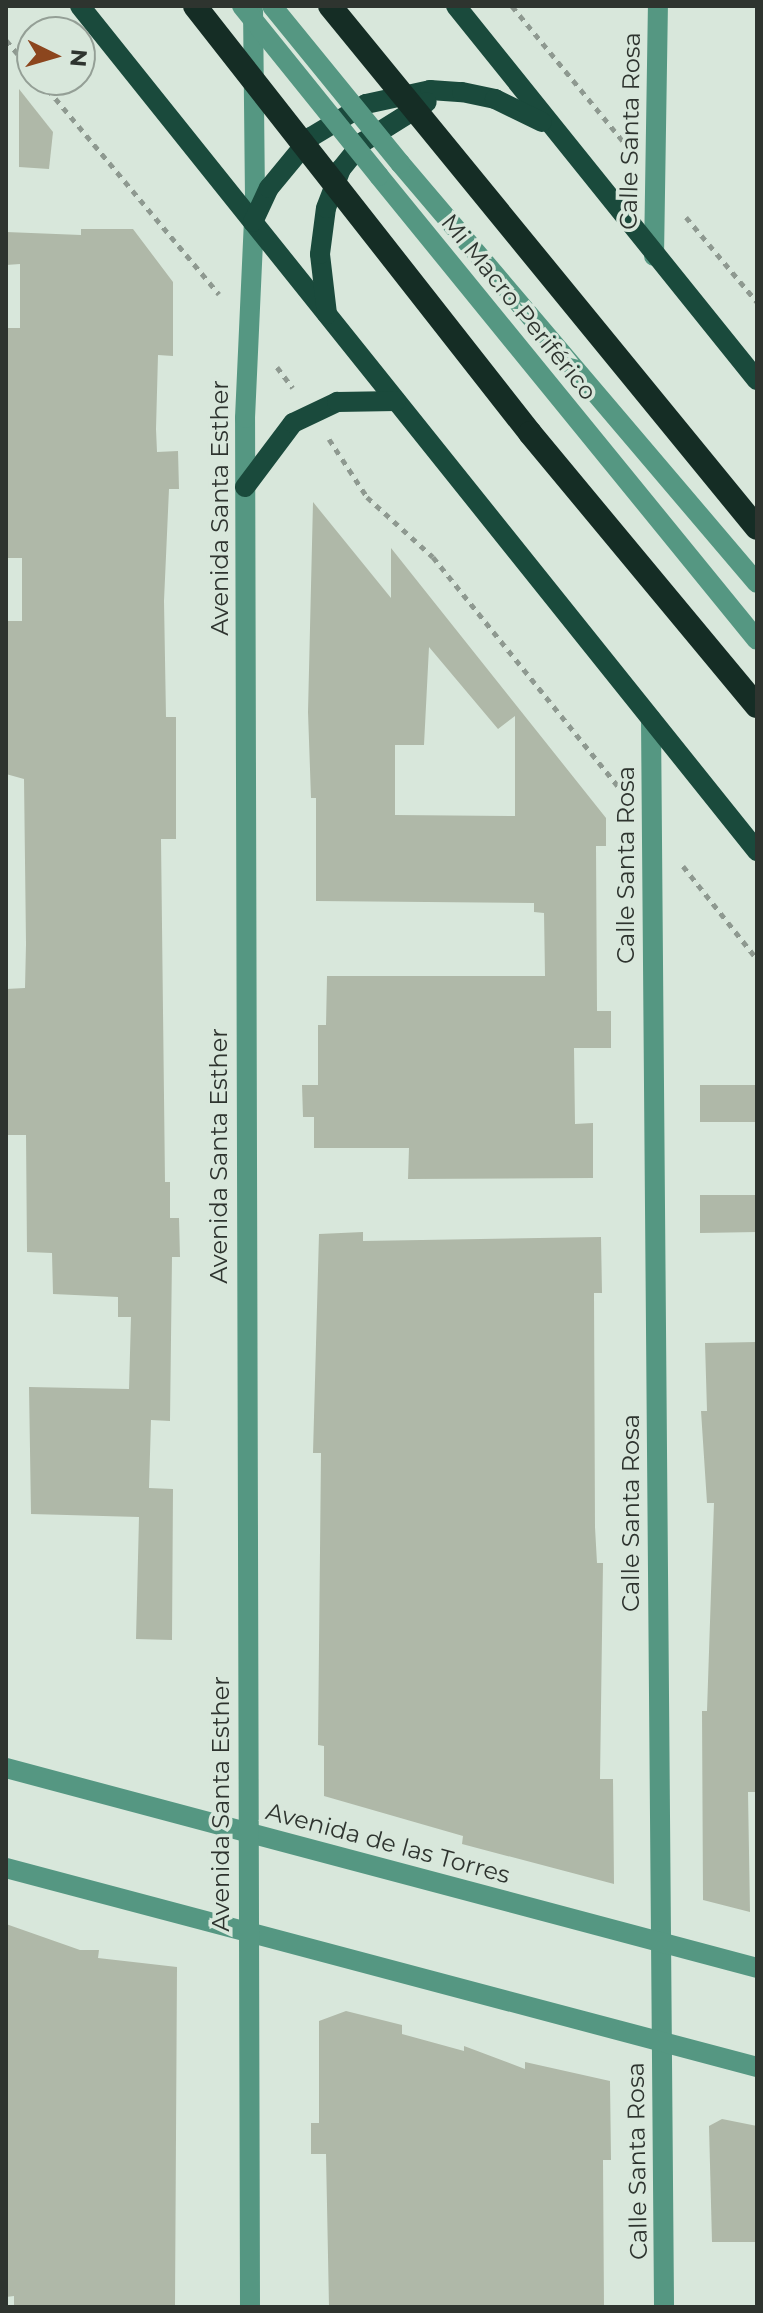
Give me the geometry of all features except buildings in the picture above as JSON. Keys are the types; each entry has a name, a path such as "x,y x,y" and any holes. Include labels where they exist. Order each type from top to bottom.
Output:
{"highway":[{"path":"195,6 530,433 757,706"},
{"path":"330,6 757,528"}],"main road":[{"path":"80,6 757,851"},
{"path":"456,6 654,256 757,380"},
{"path":"253,222 288,161 337,118 398,94 446,91 495,99 553,129"},
{"path":"327,314 320,254 326,208 341,169 363,142 446,91"},
{"path":"245,487 293,423 337,402 396,401"}],"street":[{"name":"Mi Macro Periférico","path":"242,6 757,640"},
{"name":"Avenida Santa Esther","path":"250,2307 246,1832 245,487 247,325 253,222 253,6"},
{"name":"Mi Macro Periférico","path":"272,6 400,163 757,583"},
{"name":"Calle Santa Rosa","path":"654,256 658,6"},
{"name":"Calle Santa Rosa","path":"651,719 664,2307"},
{"name":"Avenida de las Torres","path":"6,1768 757,1968"},
{"path":"6,1868 757,2067"}],"path":[{"path":"54,96 247,325 367,497 433,557 757,959"}]}
